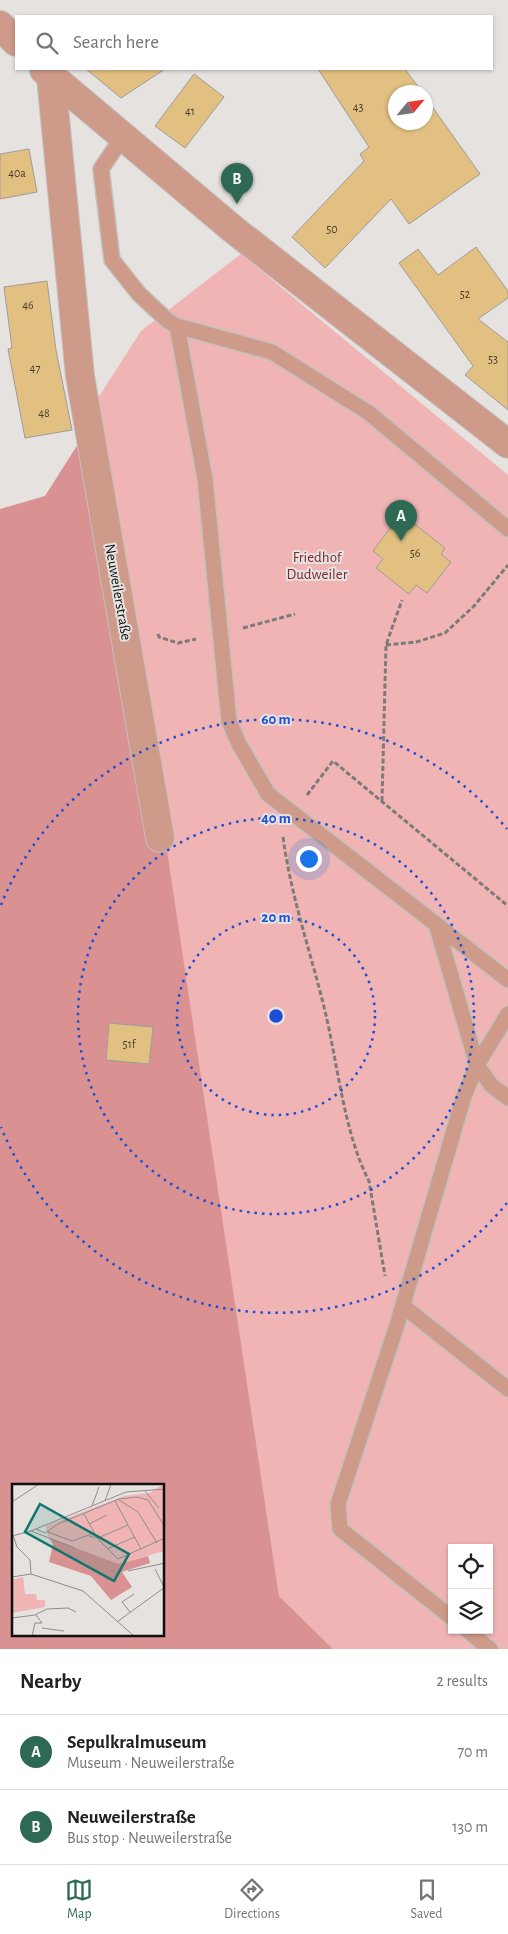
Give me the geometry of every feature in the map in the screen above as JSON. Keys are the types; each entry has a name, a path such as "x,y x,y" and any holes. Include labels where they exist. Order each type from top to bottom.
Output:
{"street":[{"path":"0,25 15,41"},
{"name":"Neuweilerstraße","path":"47,73 124,135 234,230 508,444"},
{"name":"Neuweilerstraße","path":"47,73 80,376 160,838"}],"lane":[{"path":"124,135 101,169 112,260 139,294 168,321 177,326 272,352 370,413 508,529"},
{"path":"177,326 205,480 229,722 239,744 268,794 508,980"},
{"path":"436,924 476,1065 491,1084 508,1098"},
{"path":"448,1615 340,1529 338,1504 403,1306 464,1096 476,1065 508,1014"},
{"path":"403,1306 508,1389"},
{"path":"472,1634 490,1649"}],"path":[{"path":"386,645 416,642 445,633 474,606 508,565"},
{"path":"382,802 386,645 402,600"},
{"path":"265,622 295,614"},
{"path":"292,813 333,761 508,906"},
{"path":"278,802 287,872 325,1011 346,1110 362,1168 369,1181 387,1290 397,1325"}],"green space":[{"name":"Friedhof Dudweiler","path":"241,254 508,475 508,1649 333,1649 279,1596 98,398 141,331"}],"shaded area":[{"path":"78,444 128,591 279,1596 333,1649 0,1649 0,509 45,496"}],"building":[{"path":"87,70 163,70 121,98"},
{"path":"319,70 406,70 417,85 388,85 388,130 433,130 433,108 480,174 409,224 391,199 325,268 292,237 364,161 360,154 369,147"},
{"path":"194,74 224,97 185,148 155,126"},
{"path":"29,149 37,192 0,199 0,154"},
{"path":"476,247 508,291 508,298 478,319 508,342 508,410 465,375 473,366 399,263 418,249 438,275"},
{"path":"47,281 56,350 72,430 25,438 8,349 12,348 4,287"},
{"path":"397,519 407,528 412,522 445,548 441,554 451,562 427,593 416,585 409,594 376,568 383,559 373,551"},
{"path":"109,1023 153,1027 149,1064 106,1060"}],"place":[{"name":"Neuweilerstraße","path":"237,204"},
{"name":"Sepulkralmuseum","path":"401,541"}]}
